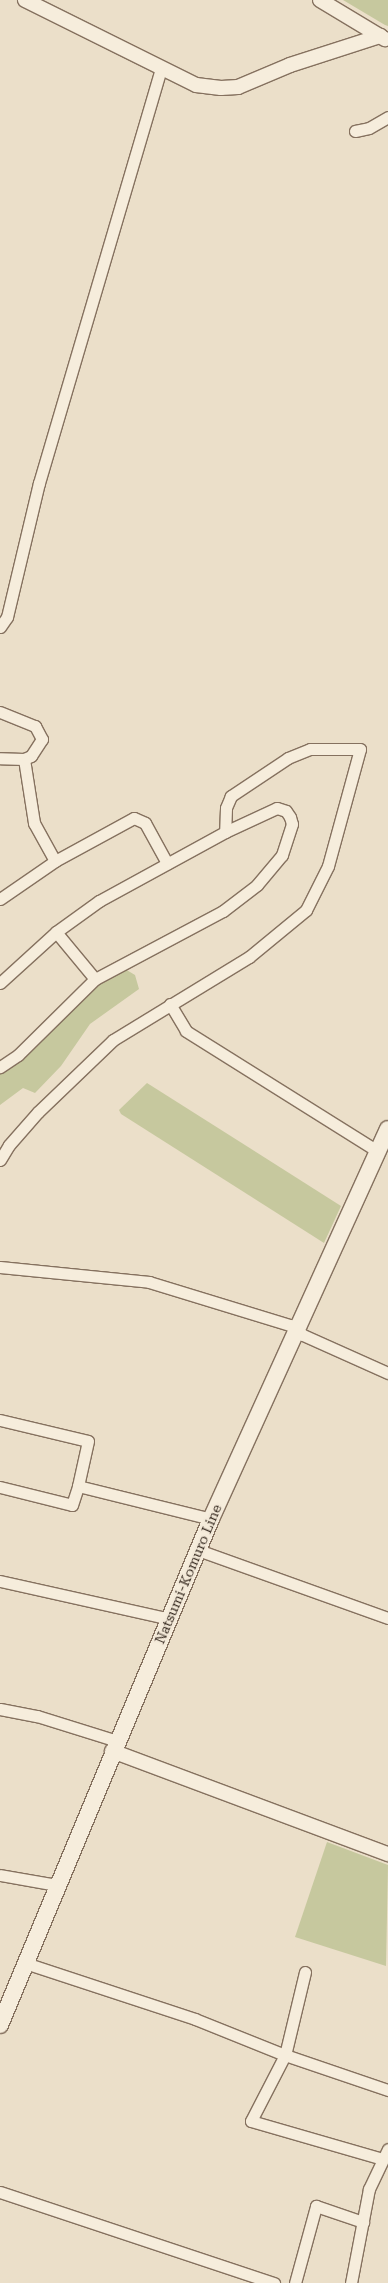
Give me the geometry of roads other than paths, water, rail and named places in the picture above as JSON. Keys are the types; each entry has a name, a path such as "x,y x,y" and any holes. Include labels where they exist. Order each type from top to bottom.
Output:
{"main road":[{"name":"Natsumi-Komuro Line","path":"0,2025 114,1746 170,1619 211,1519 388,1129"}],"street":[{"path":"25,0 196,85 238,87 290,65 384,38"},
{"path":"320,0 384,38"},
{"path":"0,627 7,617 39,483 161,68"},
{"path":"355,131 369,128 388,117"},
{"path":"0,712 35,726 41,732 42,739 31,756 24,759 0,758"},
{"path":"0,1160 9,1145 38,1112 113,1040 249,957 306,910 328,866 360,749 310,749 288,758 231,796 226,808 225,832"},
{"path":"24,759 34,823 55,860"},
{"path":"0,983 56,932 99,901 225,832 277,808 286,810 292,824 282,855 269,875 239,900 95,979 18,1055 0,1067"},
{"path":"0,898 55,860 134,818 145,823 167,863"},
{"path":"56,932 95,979"},
{"path":"170,1004 186,1031 377,1151"},
{"path":"0,1267 149,1282 290,1325 296,1330 388,1373"},
{"path":"0,1420 88,1441 72,1505 0,1487"},
{"path":"78,1486 211,1519"},
{"path":"198,1550 388,1618"},
{"path":"0,1581 170,1619"},
{"path":"0,1709 37,1716 388,1854"},
{"path":"0,1875 57,1885"},
{"path":"25,1963 195,2019 285,2055 388,2090"},
{"path":"306,1972 285,2055 251,2121 386,2154 369,2189 351,2283"},
{"path":"0,2192 274,2283"},
{"path":"295,2283 316,2206 363,2222"}]}
